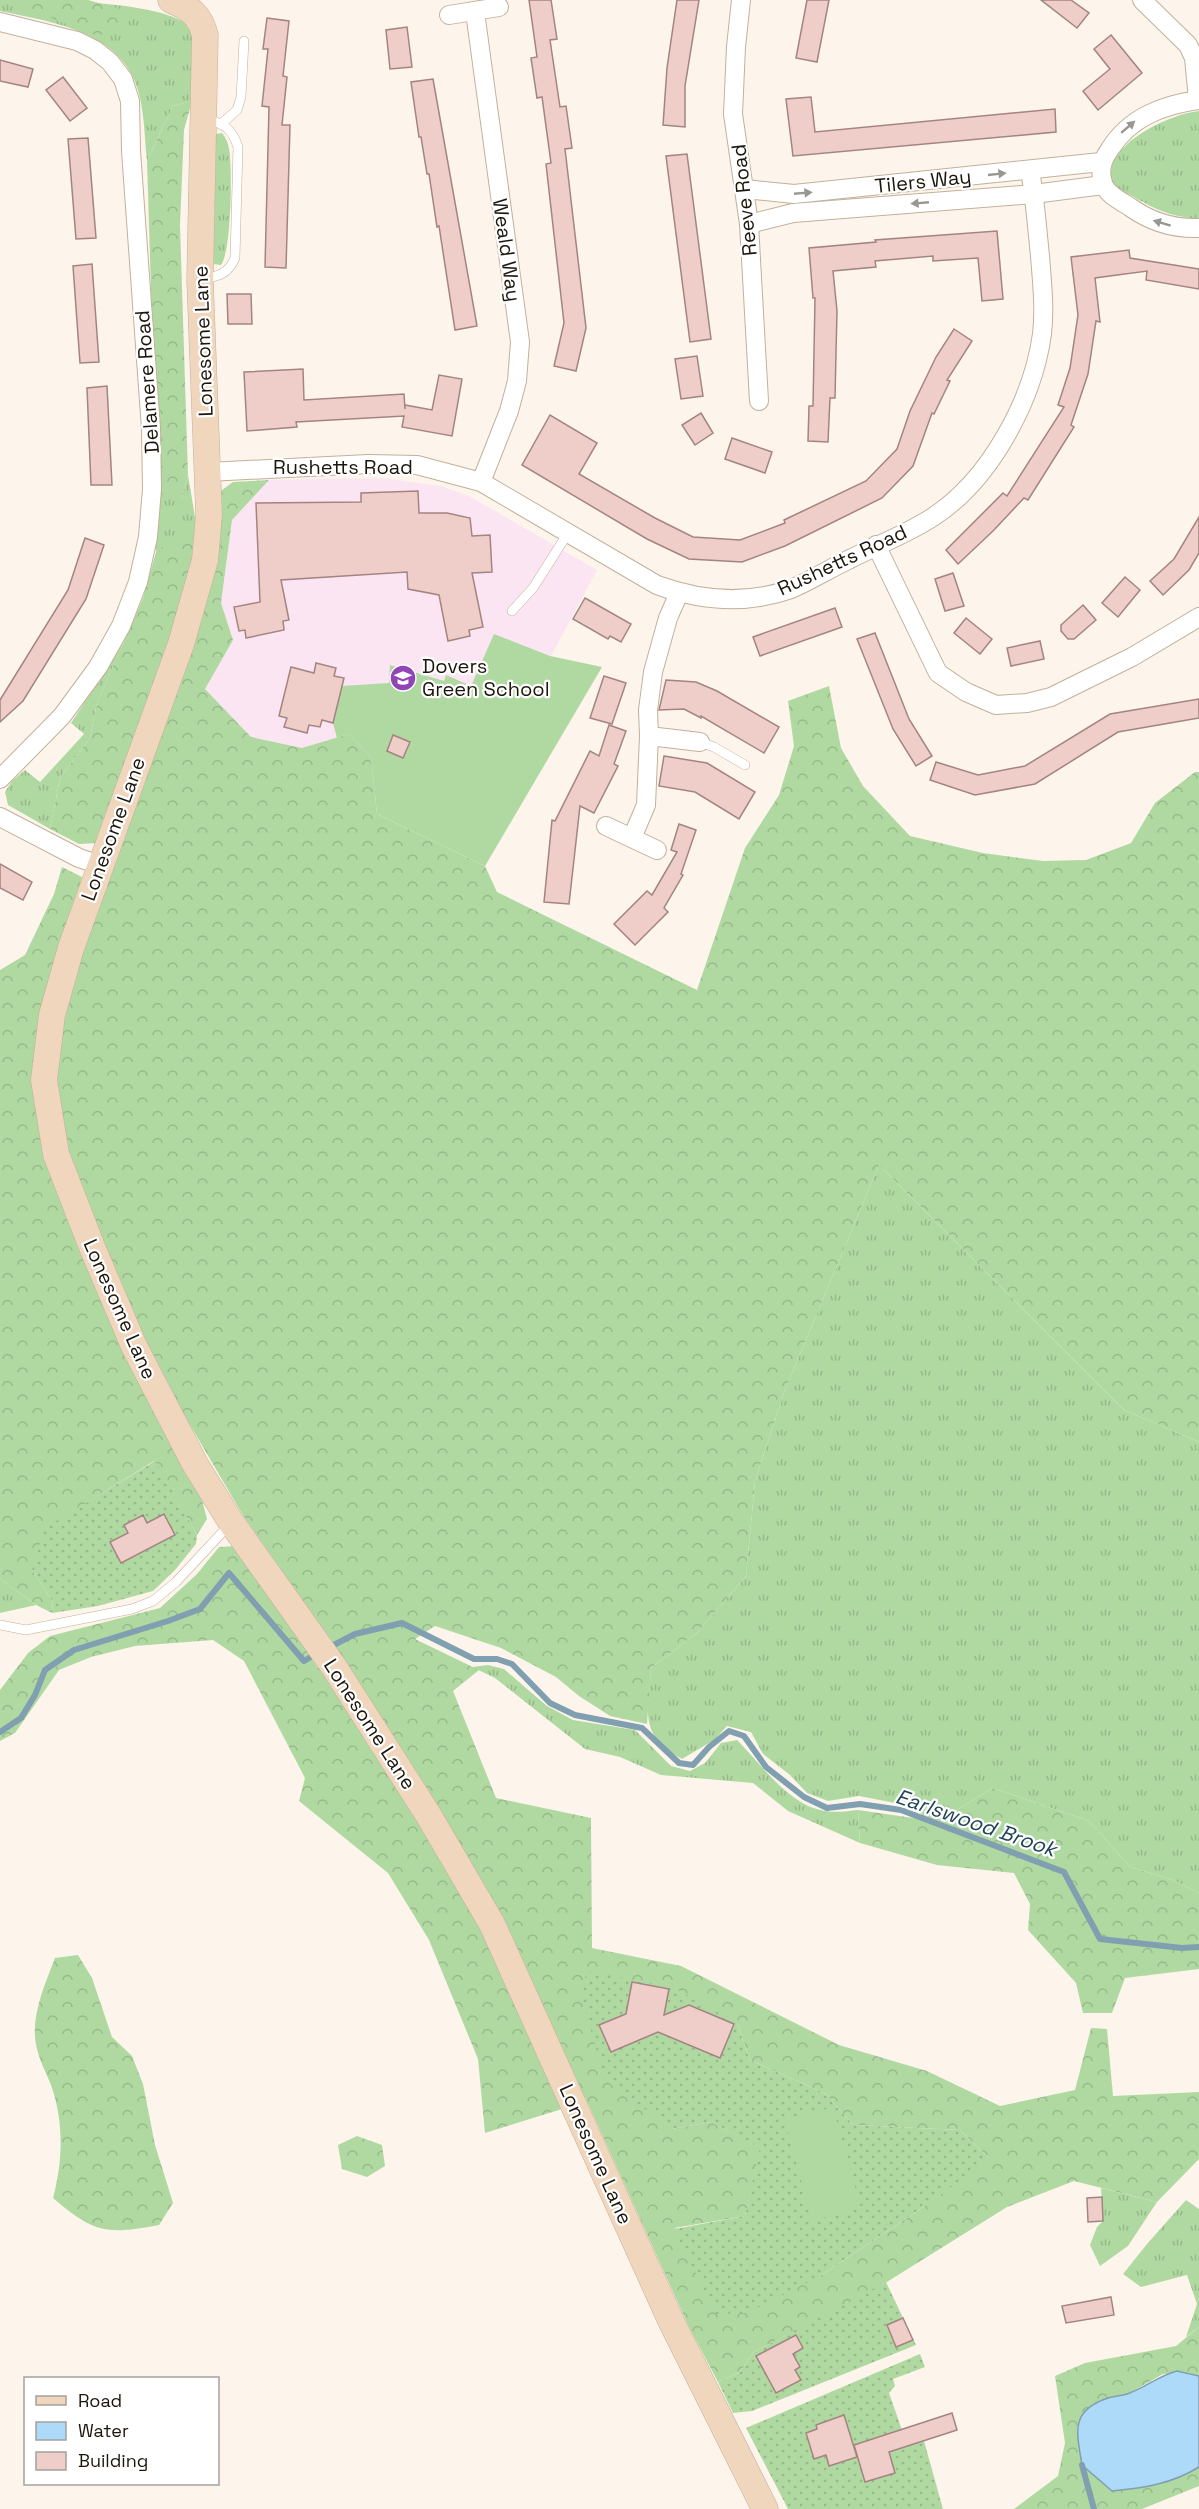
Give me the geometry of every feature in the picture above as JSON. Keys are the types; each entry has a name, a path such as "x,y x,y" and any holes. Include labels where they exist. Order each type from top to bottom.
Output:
{"street":[{"name":"Lonesome Lane","path":"171,0 200,7 213,120 200,190 200,280 209,515 205,560 181,644 70,948 52,1015 44,1080 56,1154 134,1346 195,1464 231,1522 334,1667 429,1816 492,1923 671,2321 765,2509"},
{"name":"Reeve Road","path":"741,0 733,114 749,224 759,401"},
{"path":"1142,0 1188,45 1194,57 1198,100 1172,105 1137,120 1117,137 1101,162 1103,184 1112,195 1147,219 1172,227 1199,228"},
{"path":"449,15 499,7"},
{"name":"Weald Way","path":"475,12 520,342 517,381 509,411 481,482"},
{"name":"Delamere Road","path":"0,22 77,40 110,62 123,79 130,101 131,151 151,429 152,489 148,537 138,582 121,626 98,667 62,716 0,779"},
{"name":"Tilers Way","path":"745,189 794,194 1101,162"},
{"name":"Rushetts Road","path":"207,472 368,464 417,465 481,482 657,585 679,593 712,599 752,599 791,588 933,517 964,491 993,456 1014,422 1031,380 1042,334 1043,297 1030,170"},
{"name":"Tilers Way","path":"749,224 793,213 1034,194 1103,184"},
{"path":"876,545 938,673 966,692 996,705 1027,704 1051,697 1132,657 1199,617"},
{"path":"632,838 646,805 648,711 653,672 668,618 679,593"},
{"path":"649,736 700,742"},
{"path":"0,817 79,858 100,865"},
{"path":"606,826 657,850"}],"lane":[{"path":"213,120 237,110 241,97 244,41"},
{"path":"200,280 221,276 230,269 235,258 238,147 233,133 213,120"},
{"path":"512,611 533,588 568,533"},
{"path":"700,742 714,747 745,765"},
{"path":"0,1625 26,1630 132,1609 153,1601 176,1582 231,1522"}],"shaded area":[{"name":"Dovers Green School","path":"382,478 441,486 469,496 597,570 551,656 602,667 485,866 302,748 251,737 204,689 233,640 221,603 232,520 269,480"}],"green space":[{"path":"0,0 72,1 130,7 177,19 191,28 195,36 197,54 192,101 173,106 147,161 139,96 132,75 121,59 92,37 56,24 0,11"},
{"path":"4,0 88,0 124,10 124,27 98,36"},
{"path":"192,101 184,130 180,225 188,475 182,498 163,497 157,484 147,161 173,106"},
{"path":"1199,111 1199,219 1163,212 1127,193 1116,190 1111,175 1114,161 1123,148 1136,137 1169,119"},
{"path":"222,133 229,149 231,182 229,231 221,265 213,264 216,134"},
{"path":"188,475 199,541 156,552 154,523 157,484 182,498"},
{"path":"269,480 232,520 221,603 233,640 205,689 251,737 302,748 349,734 371,757 377,814 485,866 497,892 697,990 745,848 779,795 794,746 788,701 829,686 841,748 863,786 910,836 983,853 1043,861 1086,860 1131,843 1155,803 1195,772 1199,772 1199,1442 1124,1410 879,1165 785,1390 755,1481 746,1576 698,1632 651,1668 647,1724 610,1716 579,1696 556,1677 501,1648 435,1626 415,1639 479,1670 453,1691 496,1798 591,1818 592,1948 681,1966 839,2045 927,2071 1000,2106 1075,2090 1091,2028 1107,2029 1113,2096 1199,2092 1199,2159 1157,2202 1074,2181 1007,2207 874,2290 754,2352 740,2372 718,2382 689,2327 585,2097 559,2110 485,2133 478,2059 429,1940 388,1873 299,1801 305,1778 244,1661 213,1640 135,1646 91,1657 59,1670 15,1733 0,1741 0,1690 28,1653 50,1636 160,1608 197,1574 219,1547 236,1546 318,1668 342,1656 244,1517 173,1396 108,1264 70,1160 54,1079 61,1018 218,493 233,482","holes":["737,2023 750,2060 826,2094 853,2125 960,2130 989,2158 919,2210 820,2276 674,2228 745,2216 761,2148 711,2122 672,2129"]},
{"path":"175,538 199,541 180,616 96,843 79,844 50,829 60,778 90,738 97,703 143,598 156,552"},
{"path":"494,634 550,656 602,667 485,866 377,814 371,757 349,734 337,738 333,723 342,686 389,683 390,665 444,681 446,675 471,686"},
{"path":"124,642 97,703 90,738 60,778 50,829 8,805 5,792 12,781 25,770 40,782 84,734 71,723"},
{"path":"62,867 82,877 46,1001 35,1079 201,1496 207,1519 197,1535 154,1461 72,1512 32,1570 53,1602 52,1613 36,1605 0,1579 0,970 25,955 54,894"},
{"path":"879,1165 1124,1410 1199,1442 1199,1893 1173,1880 1130,1867 1089,1821 993,1788 947,1816 922,1814 895,1803 859,1796 828,1801 807,1793 790,1775 763,1754 751,1732 727,1726 714,1740 682,1759 658,1741 652,1731 648,1710 651,1668 698,1632 746,1576 755,1481 785,1390"},
{"path":"155,1461 197,1535 196,1544 175,1570 153,1591 98,1606 52,1613 53,1602 32,1570 45,1528"},
{"path":"0,1579 36,1605 0,1613"},
{"path":"488,1665 504,1669 547,1706 573,1720 635,1730 671,1766 690,1771 705,1763 721,1743 737,1740 777,1783 800,1801 813,1808 830,1812 858,1810 860,1843 788,1811 753,1783 661,1775 620,1757 585,1749 495,1678 472,1667"},
{"path":"993,1788 1089,1821 1130,1867 1173,1880 1199,1893 1199,1969 1125,1978 1112,2013 1083,2013 1076,1983 1028,1930 1030,1904 1014,1873 937,1865 860,1843 858,1810 913,1818 922,1814 947,1816"},
{"path":"78,1955 92,1978 112,2037 132,2056 143,2084 155,2145 173,2203 159,2225 126,2230 102,2228 79,2218 53,2198 59,2170 60,2127 51,2085 37,2050 36,2017 55,1958"},
{"path":"587,1971 674,1988 737,2023 750,2060 826,2094 853,2125 960,2130 990,2159 820,2276 747,2313 716,2314 674,2229 745,2216 760,2148 711,2122 672,2129 605,2080 581,1995"},
{"path":"833,2107 861,2208 812,2221 785,2120"},
{"path":"357,2136 382,2145 385,2166 367,2177 342,2169 338,2145"},
{"path":"1101,2188 1157,2202 1128,2246 1100,2266 1090,2245 1097,2227 1103,2221"},
{"path":"1186,2200 1199,2209 1199,2327 1186,2337 1197,2304 1187,2275 1141,2287 1123,2274"},
{"path":"886,2282 916,2345 752,2411 733,2413 718,2382 740,2372 754,2352"},
{"path":"1199,2327 1199,2376 1189,2373 1163,2374 1126,2395 1107,2399 1188,2474 1199,2467 1199,2486 1142,2509 1014,2509 1058,2476 1065,2443 1055,2376 1085,2363 1176,2346"},
{"path":"920,2354 925,2367 893,2379 895,2386 889,2393 902,2430 874,2438 861,2461 924,2441 943,2509 788,2509 746,2428"}],"water":[{"path":"1177,2371 1199,2376 1199,2467 1178,2478 1157,2484 1112,2491 1082,2465 1078,2443 1081,2416 1095,2403 1125,2395"}],"building":[{"path":"529,0 551,0 557,39 550,40 560,107 566,106 572,148 565,149 586,328 576,371 554,366 564,323 546,164 551,163 542,97 537,98 531,58 537,57"},
{"path":"677,0 699,0 685,86 685,127 663,125 667,68"},
{"path":"807,0 829,0 817,62 796,58"},
{"path":"1041,0 1071,0 1089,13 1077,28"},
{"path":"267,18 289,21 283,76 287,77 282,125 290,125 286,268 265,267 269,107 262,106 268,49 263,49"},
{"path":"407,27 412,67 390,69 386,30"},
{"path":"1111,35 1142,73 1098,110 1083,91 1110,69 1094,49"},
{"path":"0,60 33,69 28,87 0,81"},
{"path":"63,77 87,108 70,121 46,90"},
{"path":"433,79 477,326 455,330 439,226 437,227 429,174 427,174 421,137 419,137 411,82"},
{"path":"811,97 815,132 1055,109 1056,132 793,156 786,99"},
{"path":"88,138 96,238 76,239 68,139"},
{"path":"687,154 711,339 690,342 666,156"},
{"path":"997,231 1003,299 982,301 978,258 933,261 933,256 875,261 876,267 833,271 837,311 835,398 830,398 828,442 808,441 809,406 813,406 815,298 813,298 809,248 876,242 875,240"},
{"path":"1129,250 1130,258 1199,269 1199,289 1146,280 1147,271 1095,278 1100,322 1096,321 1088,374 1071,425 1074,427 1028,500 1024,498 958,564 946,550 1003,493 1007,496 1064,407 1058,405 1070,368 1078,315 1071,257"},
{"path":"92,264 99,362 80,363 73,266"},
{"path":"227,294 251,294 252,324 228,324"},
{"path":"954,329 972,341 947,380 950,381 934,414 932,413 913,466 882,498 785,546 742,562 689,559 647,539 522,465 550,415 597,443 579,474 693,537 740,540 785,523 784,520 866,481 897,449 910,411 936,357"},
{"path":"697,356 703,396 681,399 675,359"},
{"path":"303,369 304,400 404,394 405,409 405,405 432,410 439,375 462,379 452,436 402,427 404,416 296,422 297,427 247,431 244,372"},
{"path":"107,386 112,485 91,485 87,388"},
{"path":"701,413 713,433 695,445 682,425"},
{"path":"732,438 772,452 765,473 725,459"},
{"path":"418,491 419,513 447,513 470,518 472,536 490,535 492,572 472,573 483,627 469,630 470,636 448,641 439,595 408,589 407,572 281,580 289,620 283,621 284,630 246,638 245,630 239,631 234,607 260,602 256,503 361,502 361,493"},
{"path":"1199,517 1199,553 1189,570 1163,595 1150,581 1174,559"},
{"path":"85,538 104,545 86,599 23,701 0,722 0,700 68,590"},
{"path":"953,573 964,606 945,611 935,579"},
{"path":"1125,577 1140,590 1118,617 1102,603"},
{"path":"585,598 631,624 621,642 610,636 608,639 573,619"},
{"path":"1083,605 1096,620 1074,639 1068,639 1061,631 1061,625"},
{"path":"835,608 842,627 760,656 753,637"},
{"path":"966,618 992,639 980,654 954,633"},
{"path":"875,633 909,719 932,756 916,766 893,729 857,639"},
{"path":"1040,641 1044,659 1011,666 1007,648"},
{"path":"316,663 336,668 334,676 344,678 333,723 322,720 320,727 309,725 307,733 284,727 287,718 279,716 291,667 314,673"},
{"path":"604,676 626,683 612,724 590,718"},
{"path":"666,680 696,682 717,691 779,727 764,753 701,716 701,718 684,709 659,710"},
{"path":"1199,699 1199,718 1118,732 1035,784 975,795 930,780 936,762 978,775 1025,766 1110,714"},
{"path":"609,725 626,731 614,764 618,766 594,813 580,806 569,904 544,902 552,820 555,821 590,751 599,756"},
{"path":"393,735 410,742 403,758 387,751"},
{"path":"664,756 707,763 755,792 739,819 695,792 659,786"},
{"path":"679,824 696,830 681,874 683,875 664,908 668,912 635,945 614,924 647,891 652,895 677,852 671,850"},
{"path":"0,864 32,882 23,900 0,888"},
{"path":"164,1514 175,1535 121,1563 110,1542 128,1533 124,1525 143,1515 147,1523"},
{"path":"632,1982 669,1989 664,2015 689,2005 734,2024 720,2058 658,2032 611,2052 599,2025 626,2014"},
{"path":"1102,2197 1103,2221 1088,2222 1087,2198"},
{"path":"1111,2297 1114,2315 1066,2323 1062,2306"},
{"path":"903,2318 913,2340 896,2347 887,2325"},
{"path":"796,2335 803,2348 793,2354 800,2367 795,2370 801,2380 776,2393 756,2356"},
{"path":"952,2413 957,2430 889,2452 895,2473 865,2482 854,2445"},
{"path":"844,2415 857,2457 829,2466 826,2455 814,2459 806,2433 817,2429 816,2425"}],"waterway":[{"name":"Earlswood Brook","path":"0,1732 21,1718 35,1695 45,1670 74,1650 200,1609 229,1573 304,1661 316,1654"},
{"name":"Earlswood Brook","path":"328,1648 355,1634 402,1623 474,1659 497,1659 512,1664 550,1703 575,1715 642,1728 679,1763 693,1765 709,1747 729,1731 744,1736 766,1767 804,1797 827,1808 860,1804 901,1810 1064,1872 1100,1939 1182,1948 1199,1947"},
{"path":"1082,2465 1094,2509"}],"place":[{"name":"Dovers Green School","path":"403,678"}]}
